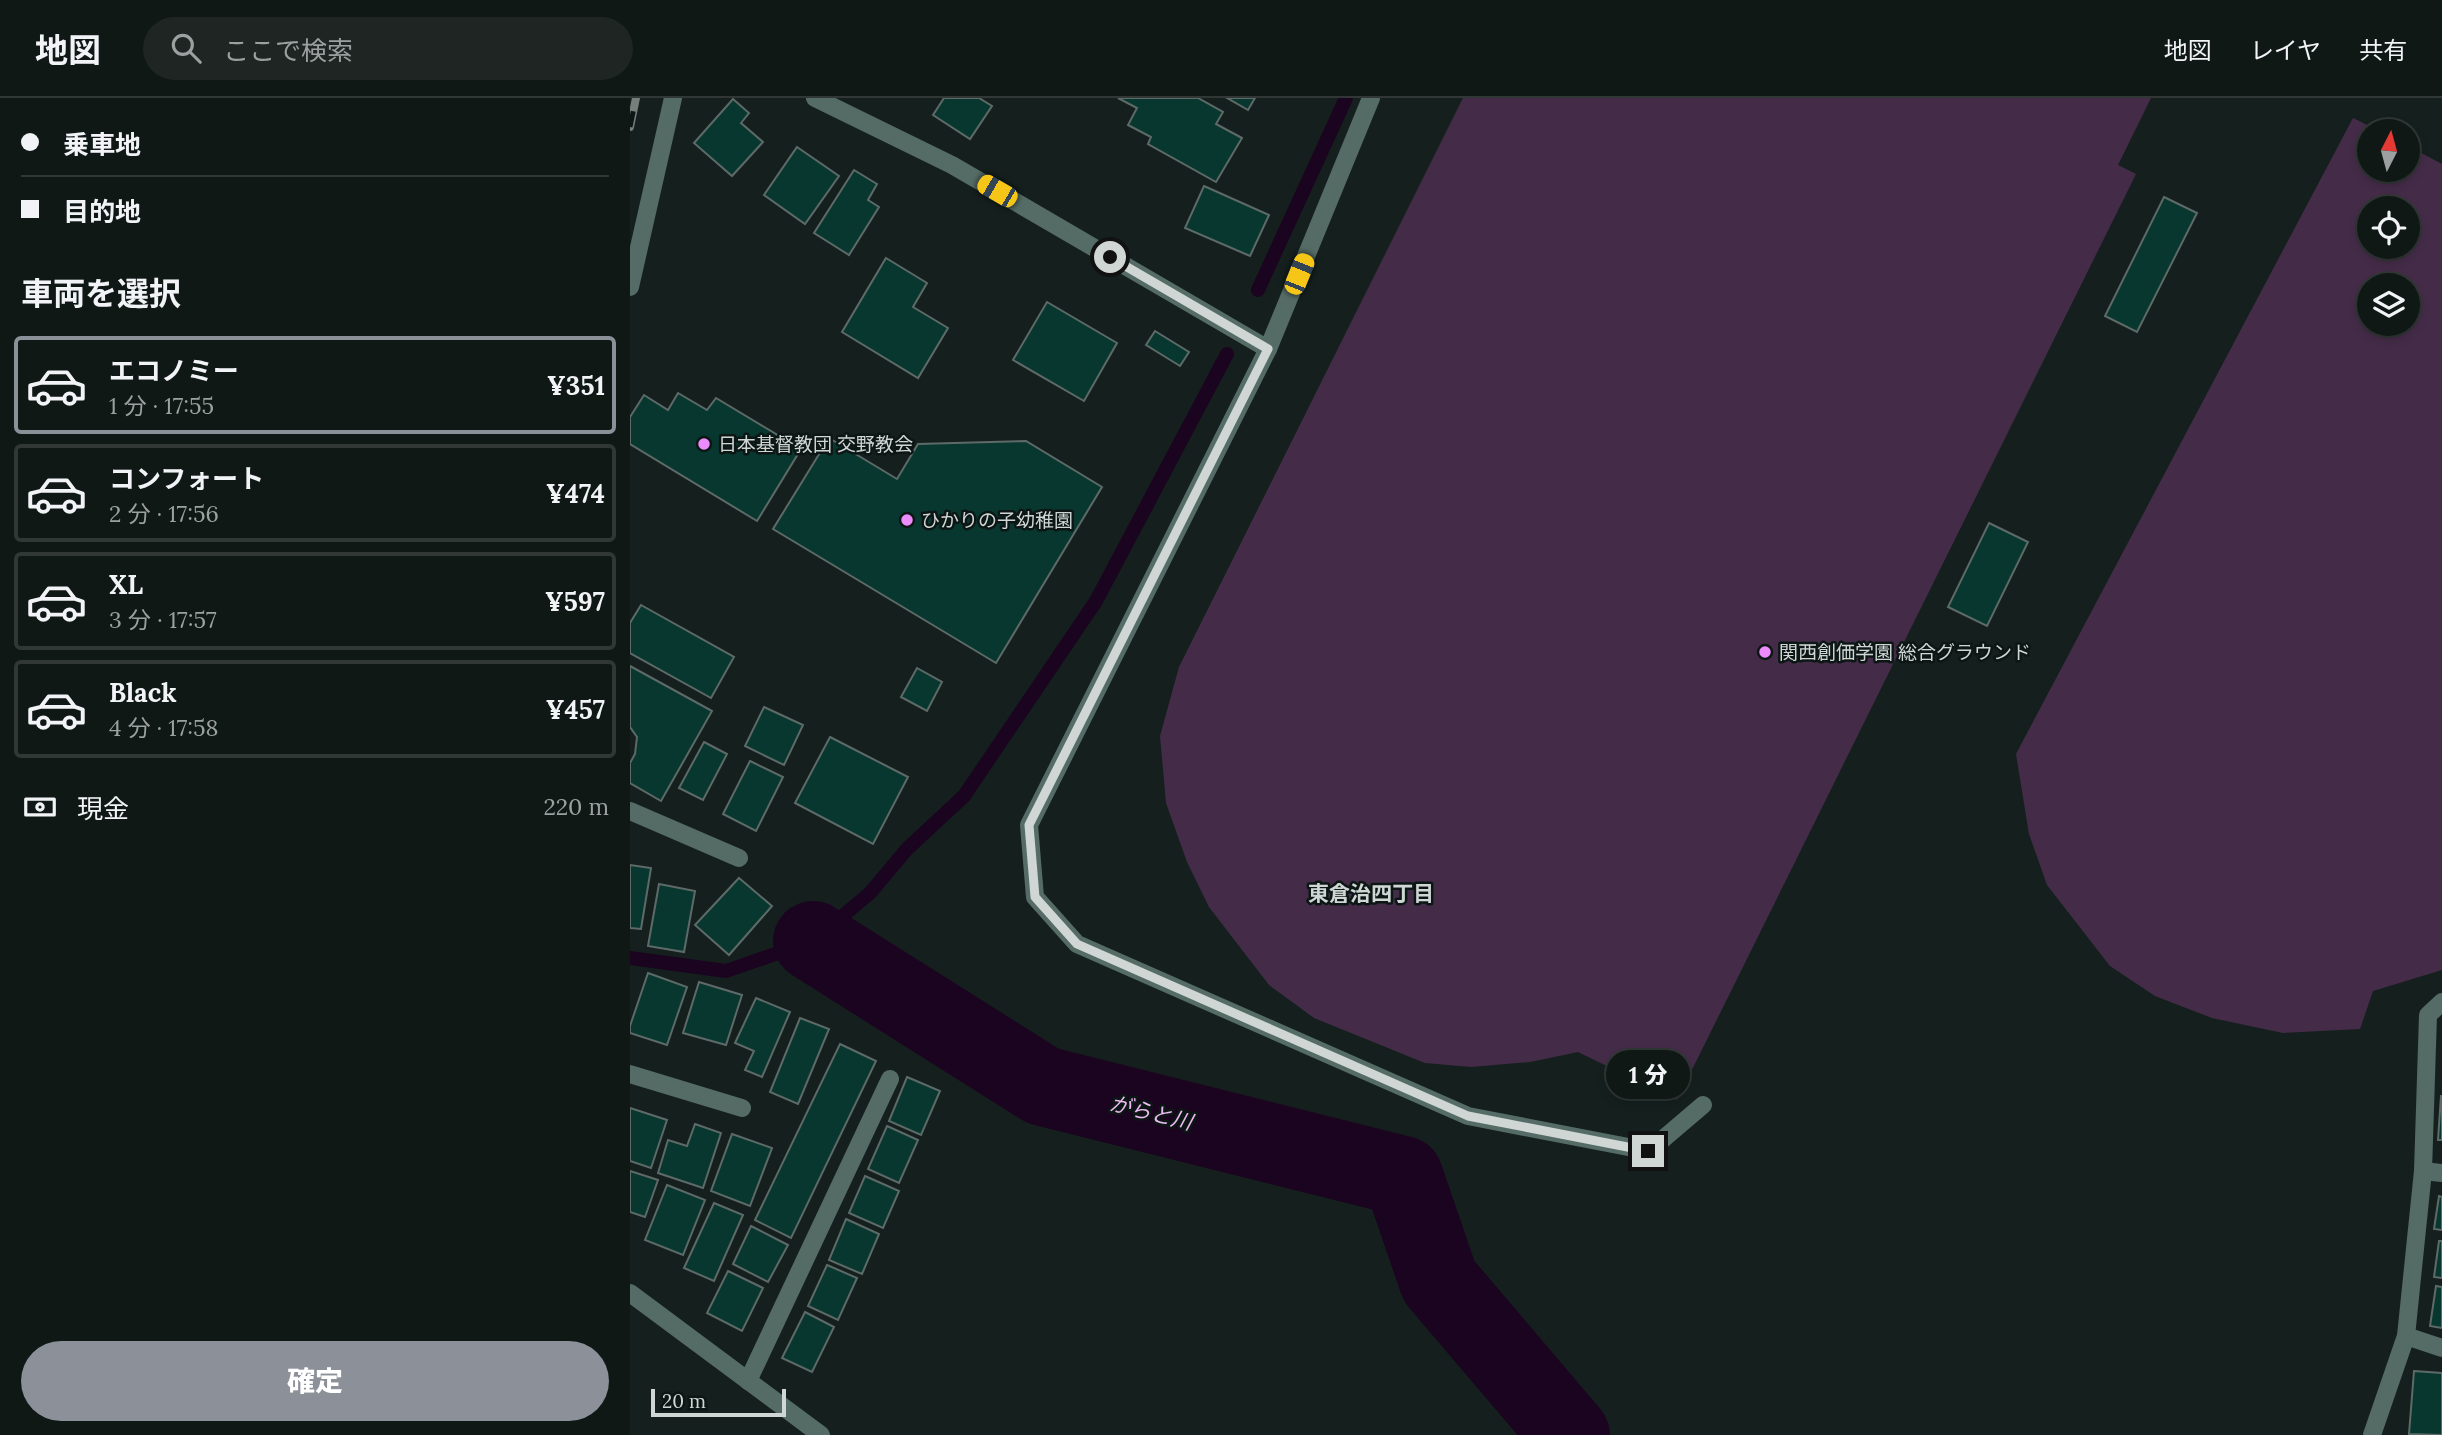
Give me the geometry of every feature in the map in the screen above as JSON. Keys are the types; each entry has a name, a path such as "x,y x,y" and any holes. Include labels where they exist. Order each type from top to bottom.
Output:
{"street":[{"path":"630,287 673,98"},
{"path":"816,98 952,165 1268,349"},
{"path":"1371,98 1268,349 1029,825 1035,897 1077,944 1468,1116 1648,1151 1703,1105"},
{"path":"630,811 739,858"},
{"path":"2372,1435 2406,1336 2423,1171 2428,1015 2442,1002"},
{"path":"630,1074 742,1108"},
{"path":"748,1381 890,1079"},
{"path":"2423,1171 2442,1173"},
{"path":"630,1293 821,1435"},
{"path":"2406,1336 2442,1348"}],"shaded area":[{"path":"1463,98 2151,98 2118,165 2136,174 1677,1100 1578,1052 1530,1062 1471,1067 1425,1063 1314,1018 1269,985 1209,907 1187,862 1166,803 1160,736 1179,667"},
{"path":"2353,118 2357,120 2357,182 2420,182 2420,152 2442,164 2442,970 2373,991 2360,1029 2283,1033 2212,1018 2155,996 2110,966 2047,885 2029,834 2016,754"}],"building":[{"path":"944,98 979,98 992,106 970,139 933,115"},
{"path":"1118,98 1198,98 1223,112 1216,124 1242,138 1216,182 1148,144 1151,137 1128,125 1137,108"},
{"path":"1227,98 1255,98 1248,110"},
{"path":"733,99 749,113 741,123 763,142 732,176 694,143"},
{"path":"797,147 839,176 805,224 764,195"},
{"path":"854,170 877,184 868,200 879,207 849,255 814,233"},
{"path":"1204,186 1269,215 1250,256 1185,228"},
{"path":"2164,197 2197,213 2137,332 2105,316"},
{"path":"886,258 927,283 913,307 948,328 918,378 842,332"},
{"path":"1047,302 1117,343 1084,401 1013,360"},
{"path":"1155,331 1189,352 1180,366 1146,345"},
{"path":"678,393 707,410 716,398 801,449 757,521 630,444 630,417 644,395 668,410"},
{"path":"829,438 897,479 918,444 1026,441 1102,487 996,663 773,529"},
{"path":"1989,523 2028,542 1987,626 1948,607"},
{"path":"641,605 734,657 711,698 630,653 630,623"},
{"path":"630,666 712,711 661,801 630,783 630,763 635,754 637,737 630,727"},
{"path":"917,668 942,682 927,711 901,697"},
{"path":"764,707 803,725 784,765 745,746"},
{"path":"830,737 908,777 873,844 795,803"},
{"path":"704,742 727,754 703,800 679,788"},
{"path":"750,761 783,777 756,831 723,814"},
{"path":"630,865 651,868 641,929 630,928"},
{"path":"739,878 772,906 729,955 695,925"},
{"path":"659,884 695,891 684,952 648,946"},
{"path":"648,973 687,987 667,1045 630,1033"},
{"path":"699,982 742,995 726,1045 683,1033"},
{"path":"756,998 790,1012 762,1077 745,1070 754,1051 735,1043"},
{"path":"800,1018 829,1029 798,1104 770,1092"},
{"path":"840,1044 876,1061 791,1238 755,1220"},
{"path":"907,1077 940,1091 921,1135 889,1121"},
{"path":"2441,1096 2442,1140 2438,1140"},
{"path":"630,1108 667,1120 651,1168 630,1161"},
{"path":"695,1124 721,1133 703,1188 658,1173 668,1140 687,1146"},
{"path":"887,1126 918,1140 899,1183 868,1169"},
{"path":"732,1134 772,1148 750,1206 711,1191"},
{"path":"630,1171 658,1180 645,1217 630,1212"},
{"path":"865,1176 899,1191 883,1228 849,1213"},
{"path":"667,1185 705,1200 683,1255 645,1240"},
{"path":"2439,1196 2442,1197 2442,1230 2434,1229"},
{"path":"714,1203 743,1215 714,1281 684,1268"},
{"path":"846,1219 879,1234 862,1274 829,1260"},
{"path":"751,1226 788,1245 768,1282 733,1264"},
{"path":"2439,1241 2442,1241 2442,1278 2434,1277"},
{"path":"827,1265 857,1278 838,1320 808,1306"},
{"path":"728,1271 763,1288 742,1331 707,1313"},
{"path":"2436,1286 2442,1287 2442,1328 2430,1326"},
{"path":"805,1312 834,1327 812,1372 782,1358"},
{"path":"2414,1371 2442,1373 2442,1435 2409,1434"}],"waterway":[{"path":"1258,290 1346,98"},
{"path":"630,958 726,971 813,941 870,893 907,849 964,796 1096,601 1227,354"},
{"name":"がらと川","path":"813,941 1043,1086 1403,1176 1439,1281 1570,1435"}],"railway":[{"path":"630,127 636,98"}],"place":[{"name":"日本基督教団 交野教会","path":"704,444"},
{"name":"ひかりの子幼稚園","path":"907,520"},
{"name":"関西創価学園 総合グラウンド","path":"1765,652"}],"district":[{"name":"東倉治四丁目","path":"1371,894"}],"route":[{"path":"1110,257 1268,349 1029,825 1035,897 1077,944 1468,1116 1648,1151"}]}
